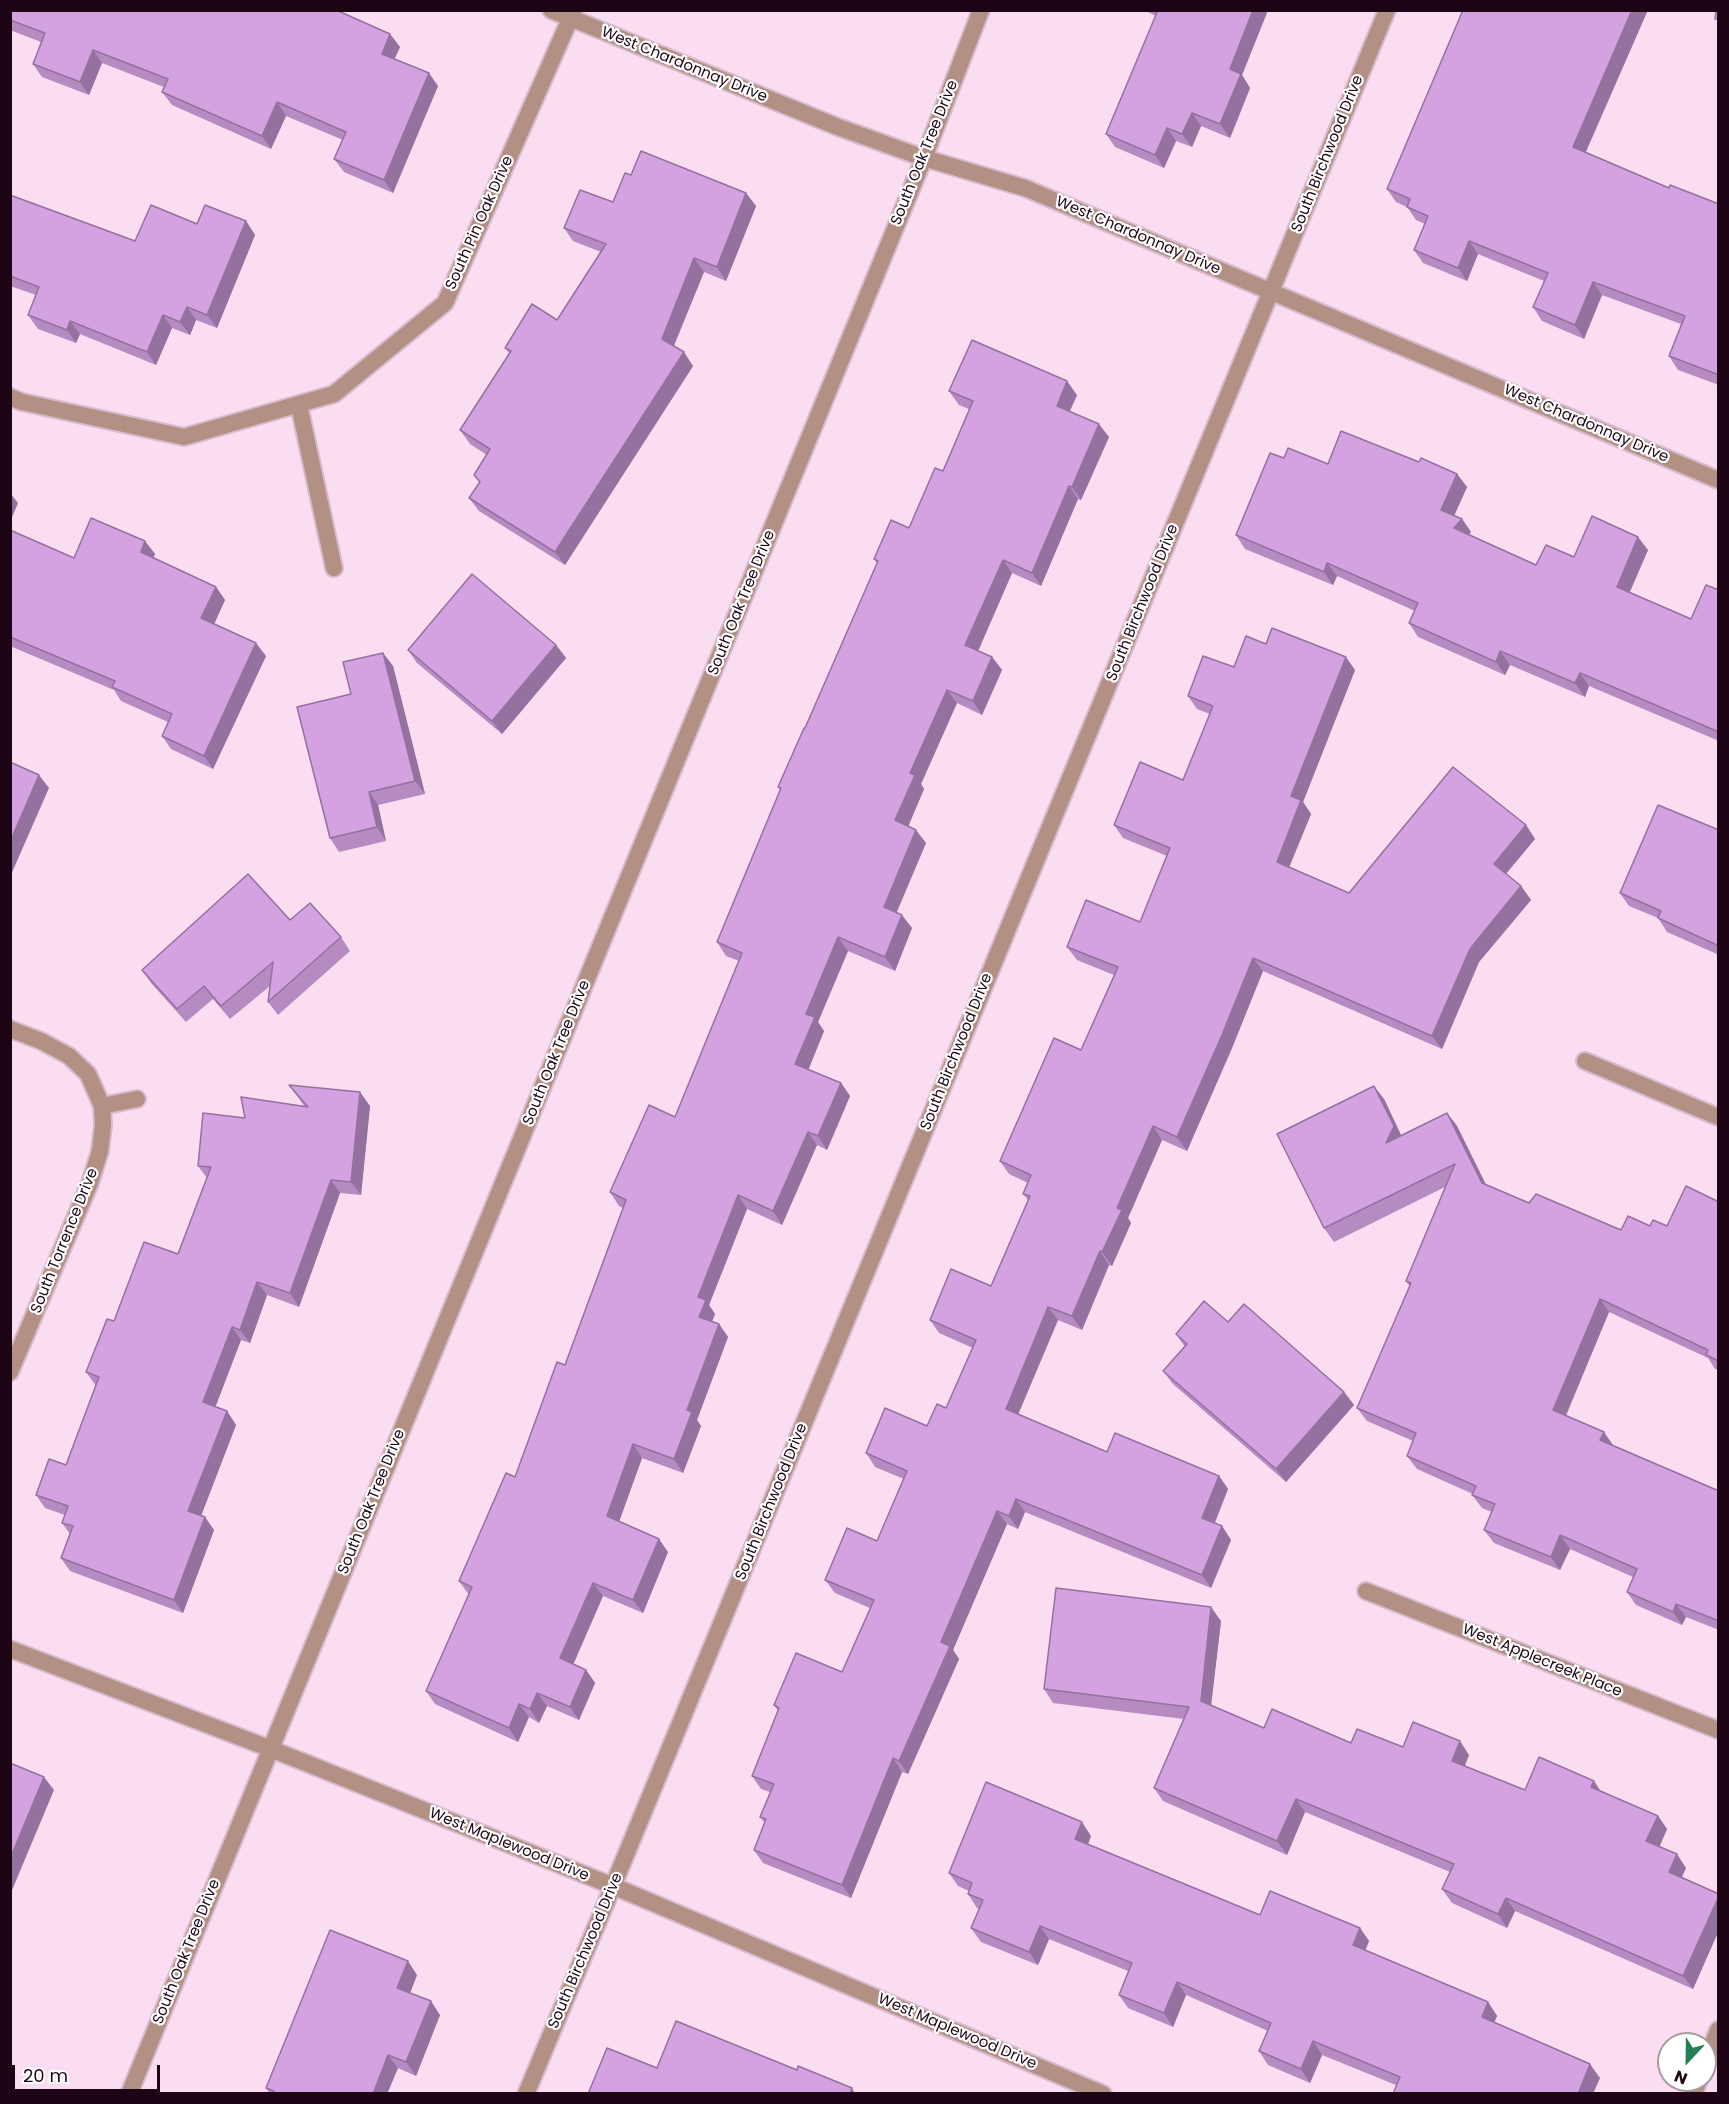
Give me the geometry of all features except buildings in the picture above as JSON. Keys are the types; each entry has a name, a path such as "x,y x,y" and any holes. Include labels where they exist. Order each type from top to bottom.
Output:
{"street":[{"name":"West Chardonnay Drive","path":"551,10 572,15 838,128 924,158 1025,188 1719,480"},
{"name":"South Oak Tree Drive","path":"129,2094 924,158 981,10"},
{"name":"South Birchwood Drive","path":"526,2094 614,1886 1387,10"},
{"name":"South Pin Oak Drive","path":"10,397 22,402 184,437 334,394 445,303 572,15"},
{"path":"299,405 334,568"},
{"path":"10,1029 41,1041 69,1056 88,1074 102,1107 137,1099"},
{"path":"1585,1061 1719,1117"},
{"name":"South Torrence Drive","path":"10,1372 90,1183 100,1151 103,1125 102,1107"},
{"name":"West Applecreek Place","path":"1366,1591 1719,1730"},
{"name":"West Maplewood Drive","path":"10,1649 271,1749 614,1886 1102,2094"}]}
